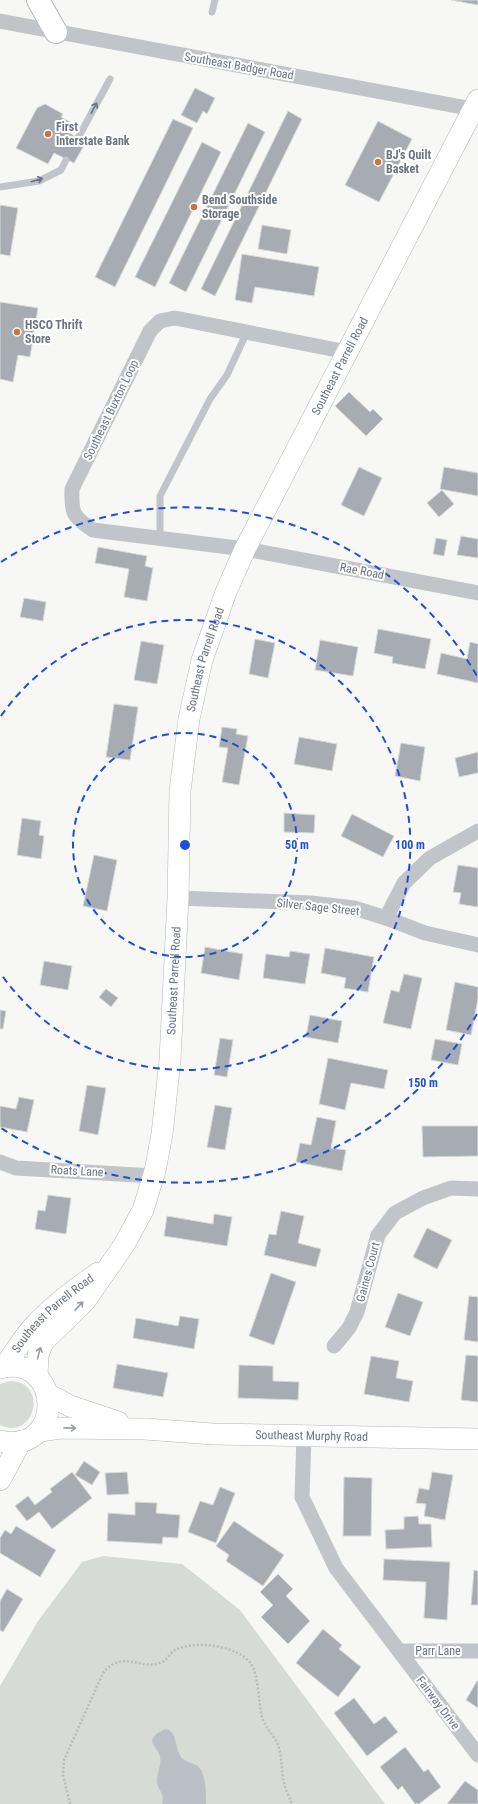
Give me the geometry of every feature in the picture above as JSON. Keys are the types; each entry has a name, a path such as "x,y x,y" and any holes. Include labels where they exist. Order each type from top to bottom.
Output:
{"main road":[{"path":"38,0 56,32"}],"street":[{"name":"Southeast Badger Road","path":"0,21 476,107"},
{"name":"Southeast Parrell Road","path":"37,1376 38,1355 45,1339 85,1300 124,1245 138,1221 148,1197 154,1176 162,1134 170,1060 178,898 180,791 189,720 202,660 226,592 245,549 476,107"},
{"name":"Southeast Buxton Loop","path":"245,549 93,530 79,521 72,507 72,489 150,331 160,321 175,318 347,352"},
{"name":"Rae Road","path":"245,549 478,593"},
{"path":"386,918 404,883 430,858 478,831"},
{"name":"Silver Sage Street","path":"178,898 312,904 354,908 425,933 478,945"},
{"name":"Roats Lane","path":"0,1162 16,1168 154,1176"},
{"name":"Gaines Court","path":"334,1346 352,1323 357,1312 378,1235 395,1213 423,1198 451,1188 478,1189"},
{"name":"Southeast Parrell Road","path":"2,1368 30,1330 41,1319 74,1290 108,1266"},
{"path":"0,1441 10,1443 29,1438 39,1431 45,1422 49,1411 48,1394 37,1376 19,1367 2,1368"},
{"name":"Southeast Murphy Road","path":"48,1394 80,1410 145,1429"},
{"name":"Southeast Murphy Road","path":"39,1431 66,1428 145,1429 207,1434 478,1439"},
{"name":"Fairway Drive","path":"304,1436 302,1497 336,1568 478,1755"},
{"path":"0,1480 21,1441"},
{"name":"Parr Lane","path":"399,1651 478,1651"}],"lane":[{"path":"212,12 214,0"},
{"path":"78,138 110,79"},
{"path":"0,187 39,181 61,170 66,160"},
{"path":"160,538 160,496 210,399 228,375 247,332"}],"path":[{"path":"70,1804 63,1775 64,1760 103,1672 109,1665 118,1661 134,1661 152,1664 162,1662 174,1650 188,1646 198,1646 229,1649 242,1655 251,1664 256,1678 257,1694 264,1724 278,1744 283,1779 292,1804"}],"shaded area":[{"path":"10,1381 22,1384 30,1391 33,1400 33,1410 29,1419 22,1425 12,1428 0,1425 0,1384"},
{"path":"103,1556 182,1564 240,1610 385,1804 0,1804 0,1686 38,1621 82,1562"},
{"path":"165,1729 169,1730 174,1736 181,1757 199,1767 201,1770 205,1782 206,1804 162,1804 162,1796 157,1783 160,1757 152,1740 156,1734"}],"building":[{"path":"451,0 478,0 478,5"},
{"path":"195,88 215,98 207,114 203,111 197,123 181,115"},
{"name":"First Interstate Bank","path":"45,104 63,114 61,117 70,122 65,131 86,142 74,163 54,153 48,164 16,148 37,108"},
{"path":"288,111 302,119 215,296 201,289"},
{"path":"173,119 193,128 115,287 95,277"},
{"name":"BJ's Quilt Basket","path":"378,121 412,139 379,202 345,185"},
{"path":"248,123 265,132 186,292 169,283"},
{"path":"202,142 221,152 155,287 135,277"},
{"path":"0,205 18,208 10,256 0,254"},
{"path":"262,225 291,230 287,254 258,249"},
{"path":"242,254 319,267 314,296 255,287 252,303 235,300"},
{"name":"HSCO Thrift Store","path":"0,302 38,308 30,357 18,355 13,382 0,379"},
{"path":"349,392 370,412 373,409 383,419 366,436 335,406"},
{"path":"359,467 382,478 364,516 341,505"},
{"path":"444,467 478,473 478,496 440,489"},
{"path":"442,490 454,504 439,517 427,503"},
{"path":"461,536 478,539 478,558 457,555"},
{"path":"436,538 447,540 444,556 433,554"},
{"path":"98,547 147,556 145,566 153,568 147,601 124,597 129,569 95,563"},
{"path":"24,598 46,602 43,621 20,617"},
{"path":"378,629 431,639 425,669 392,663 393,657 374,653"},
{"path":"255,639 275,643 268,678 249,674"},
{"path":"320,640 358,647 353,676 315,670"},
{"path":"141,641 164,645 157,684 134,680"},
{"path":"470,642 478,644 478,683 437,674 441,653 467,659"},
{"path":"114,704 138,707 130,760 106,757"},
{"path":"222,727 237,729 236,734 248,736 239,785 222,782 228,748 219,747"},
{"path":"299,737 337,744 332,771 294,764"},
{"path":"401,743 425,747 420,781 395,776"},
{"path":"478,752 478,773 459,777 455,758"},
{"path":"284,813 315,815 314,833 284,832"},
{"path":"352,814 394,836 383,857 341,836"},
{"path":"22,818 41,821 39,835 44,836 41,859 17,855"},
{"path":"94,855 117,860 107,911 83,906"},
{"path":"458,865 478,868 478,907 459,904 461,893 453,892"},
{"path":"205,947 243,954 239,980 201,973"},
{"path":"325,948 374,957 368,992 344,988 346,978 321,973"},
{"path":"290,951 310,954 305,984 263,978 266,954 289,957"},
{"path":"44,961 72,966 68,990 40,985"},
{"path":"404,974 422,978 411,1029 383,1023 391,990 399,992"},
{"path":"455,982 478,987 478,999 471,1035 446,1030"},
{"path":"106,989 118,998 111,1007 99,997"},
{"path":"0,1010 6,1011 3,1029 0,1029"},
{"path":"310,1015 342,1021 338,1043 306,1037"},
{"path":"220,1038 233,1040 227,1077 214,1075"},
{"path":"435,1039 462,1044 458,1065 431,1060"},
{"path":"328,1058 388,1070 384,1089 351,1083 345,1110 319,1104"},
{"path":"87,1085 106,1088 98,1135 79,1131"},
{"path":"19,1097 34,1100 27,1132 0,1127 0,1106 16,1109"},
{"path":"215,1105 232,1108 225,1150 207,1147"},
{"path":"317,1117 336,1121 331,1148 346,1150 342,1171 296,1162 300,1143 311,1145"},
{"path":"422,1126 478,1126 478,1156 423,1157"},
{"path":"48,1195 71,1198 66,1234 35,1229 38,1210 45,1211"},
{"path":"281,1211 304,1216 298,1243 321,1249 316,1267 264,1255 269,1234 276,1235"},
{"path":"214,1214 232,1217 227,1246 164,1236 167,1216 213,1224"},
{"path":"427,1228 452,1240 437,1269 413,1257"},
{"path":"271,1273 296,1282 274,1345 249,1336"},
{"path":"398,1293 423,1302 410,1336 385,1327"},
{"path":"469,1296 478,1297 478,1342 464,1340"},
{"path":"180,1316 199,1319 194,1349 133,1338 136,1318 178,1326"},
{"path":"466,1355 478,1356 478,1402 461,1400"},
{"path":"371,1356 399,1361 396,1378 413,1381 409,1402 364,1394"},
{"path":"117,1364 168,1373 163,1397 113,1388"},
{"path":"239,1365 273,1366 273,1381 299,1382 298,1400 238,1398"},
{"path":"84,1461 100,1472 92,1485 75,1475"},
{"path":"72,1472 92,1498 52,1529 39,1512 27,1521 15,1506 28,1496 35,1505 52,1492 50,1489"},
{"path":"127,1472 129,1494 107,1495 105,1473"},
{"path":"432,1472 453,1475 445,1520 424,1516 426,1504 416,1503 419,1488 429,1490"},
{"path":"344,1477 372,1478 371,1536 343,1536"},
{"path":"220,1487 235,1493 216,1543 188,1532 200,1501 213,1505"},
{"path":"135,1502 157,1503 156,1513 180,1515 178,1538 163,1537 162,1544 107,1541 108,1513 135,1515"},
{"path":"418,1516 419,1524 431,1524 432,1547 386,1549 385,1530 404,1529 404,1517"},
{"path":"234,1521 284,1555 263,1586 226,1561 229,1555 216,1546"},
{"path":"16,1526 56,1550 40,1577 0,1553 0,1538 5,1530 11,1534"},
{"path":"384,1559 450,1562 447,1620 424,1618 426,1582 383,1580"},
{"path":"474,1570 478,1571 478,1605 471,1605"},
{"path":"278,1574 293,1589 286,1596 310,1621 288,1644 261,1617 273,1605 260,1592"},
{"path":"7,1589 23,1599 3,1632 0,1630 0,1601"},
{"path":"323,1629 342,1645 339,1649 361,1667 338,1697 296,1663"},
{"path":"478,1681 478,1708 466,1700"},
{"path":"354,1698 374,1724 385,1716 398,1732 367,1756 334,1713"},
{"path":"405,1747 424,1772 428,1769 441,1787 419,1804 415,1804 402,1786 398,1790 380,1767"},
{"path":"465,1781 478,1790 478,1804 447,1804"}],"place":[{"name":"First Interstate Bank","path":"48,134"},
{"name":"BJ's Quilt Basket","path":"378,162"},
{"name":"Bend Southside Storage","path":"194,207"},
{"name":"HSCO Thrift Store","path":"17,332"}]}
